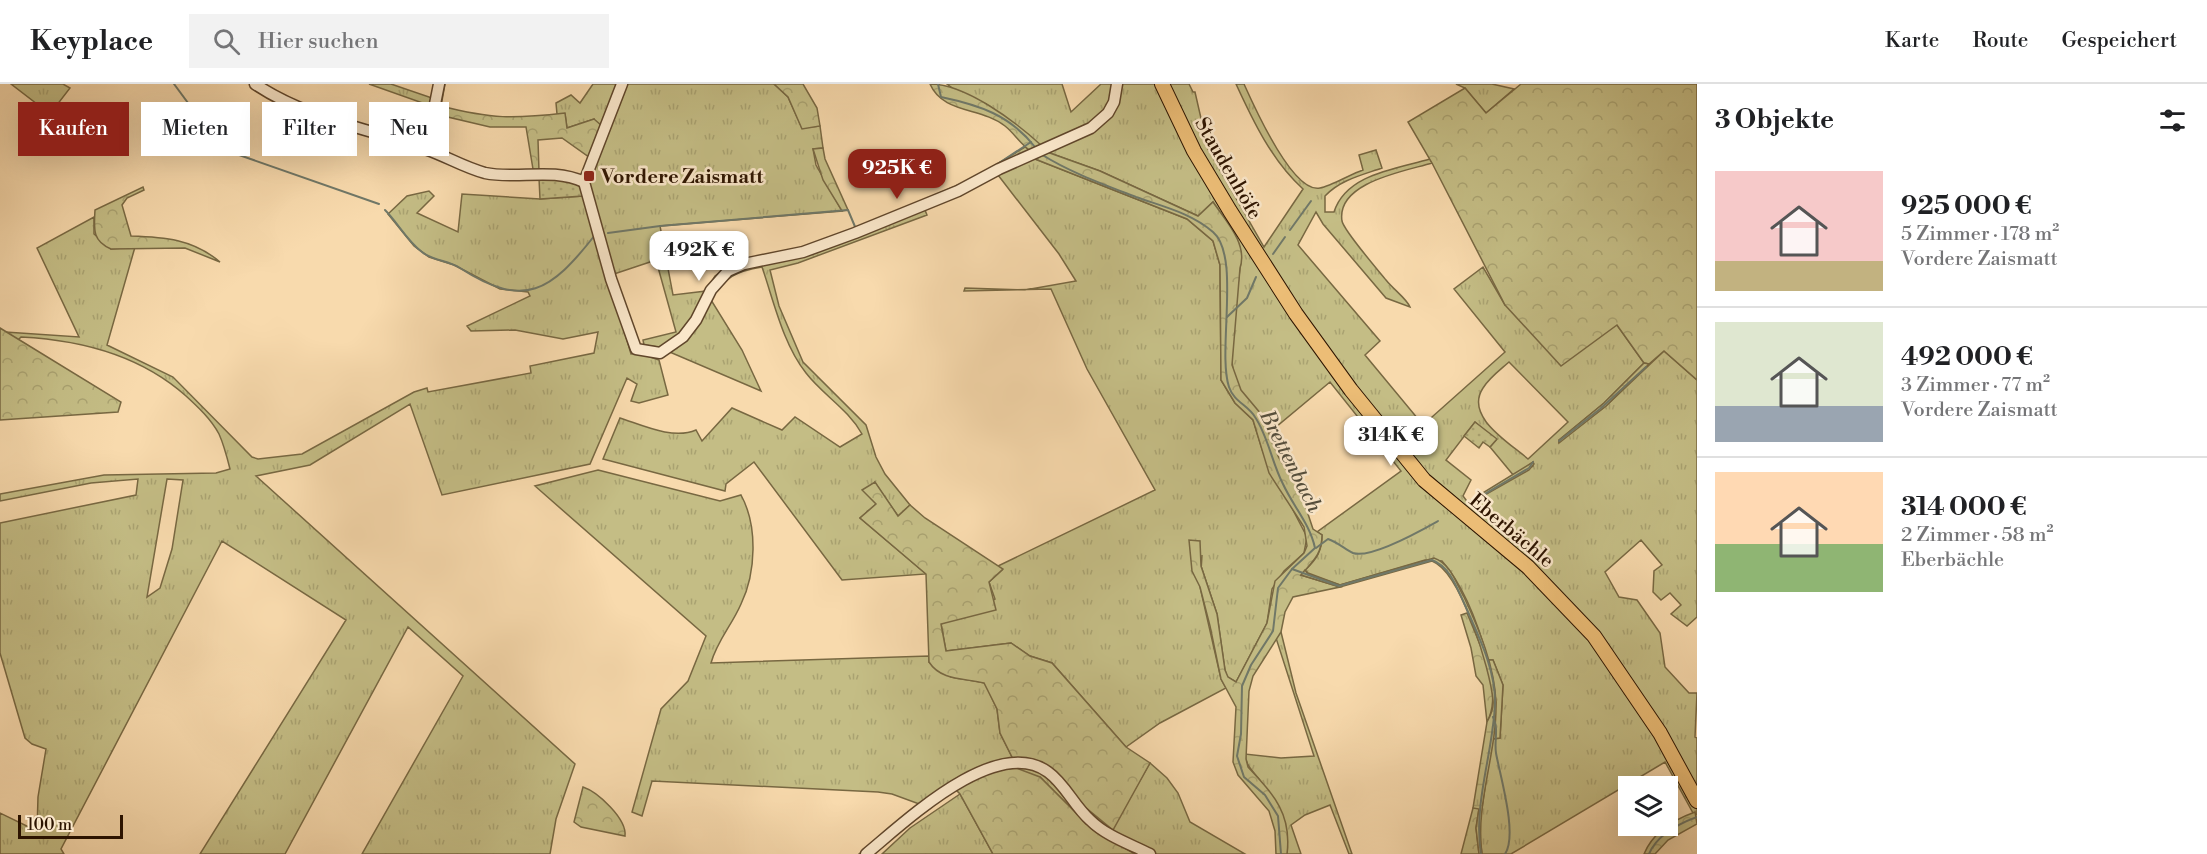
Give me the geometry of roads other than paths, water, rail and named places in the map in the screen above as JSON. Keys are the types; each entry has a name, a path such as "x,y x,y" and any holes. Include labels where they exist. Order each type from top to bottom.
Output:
{"main road":[{"name":"Staudenhöfe","path":"1162,84 1204,168 1266,269"},
{"name":"Eberbächle","path":"1266,269 1351,390 1408,462 1448,503 1542,580 1594,636 1660,733 1697,801"}],"street":[{"path":"255,84 308,111 369,131"},
{"path":"435,102 439,84"},
{"path":"622,84 584,182 611,279 636,349 660,353 683,337 696,320 717,281 728,271 744,264 803,252 958,191 1101,121 1114,102 1117,84"},
{"path":"440,156 454,163 487,173 566,174 584,182"},
{"path":"866,854 955,786 990,767 1014,763 1031,765 1049,773 1092,822 1150,854"}],"waterway":[{"path":"174,84 222,149 379,204"},
{"name":"Brettenbach","path":"938,84 941,97 993,113 1015,127 1035,147"},
{"path":"999,163 1031,142"},
{"name":"Brettenbach","path":"1041,154 1087,178 1186,215 1205,225 1221,244 1226,261 1225,351 1229,387 1259,424 1279,476 1305,523 1315,548 1292,569 1278,588 1273,631 1251,665 1242,686 1241,734 1237,756 1244,777 1265,795 1278,816 1281,854"},
{"path":"1290,230 1311,201"},
{"path":"385,210 412,243 426,255 455,265 483,281 502,288 520,291 535,288 550,281 564,270 595,235"},
{"path":"608,233 660,226 848,210 856,229"},
{"path":"1273,254 1285,237"},
{"path":"1227,317 1247,298 1256,277"},
{"path":"1559,441 1600,409 1646,367"},
{"path":"1471,502 1529,468 1533,462"},
{"path":"1316,548 1328,539 1353,553 1372,552 1396,543 1438,521"},
{"path":"1292,569 1339,586 1432,560 1443,567 1452,578 1485,652 1494,691 1493,723 1481,797 1479,835 1481,854"},
{"path":"1493,717 1496,726 1496,753 1509,820 1509,845 1505,854"},
{"name":"Eberbächle","path":"1649,854 1657,841 1669,831 1697,817"}],"place":[{"name":"Vordere Zaismatt","path":"589,176"}]}
